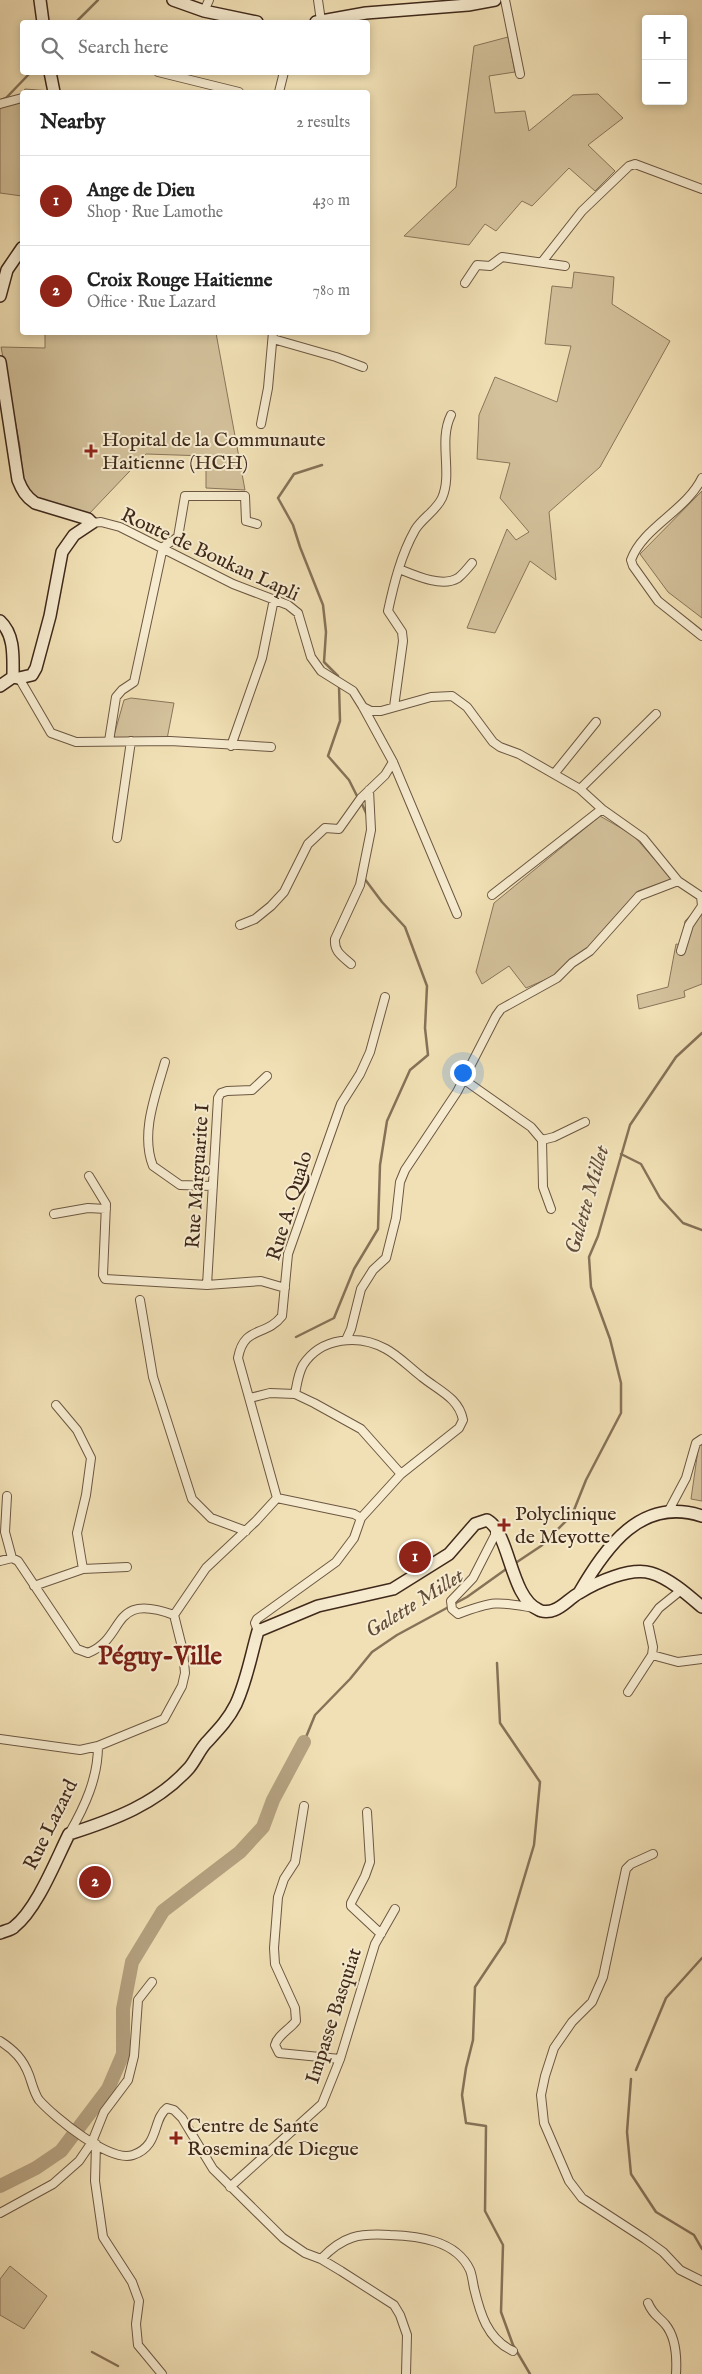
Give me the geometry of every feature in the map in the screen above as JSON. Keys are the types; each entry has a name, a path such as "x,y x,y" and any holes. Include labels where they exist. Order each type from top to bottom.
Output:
{"street":[{"path":"40,0 43,20"},
{"path":"173,0 204,11 247,20"},
{"path":"204,11 209,0"},
{"path":"318,0 318,20"},
{"path":"329,20 366,13 468,5 495,0"},
{"path":"505,0 520,74"},
{"path":"50,75 52,90"},
{"path":"169,75 224,90"},
{"path":"280,90 283,75"},
{"path":"0,104 20,99"},
{"path":"542,262 582,210 629,166 636,164 702,189"},
{"path":"0,296 4,269 20,250"},
{"path":"465,283 477,265 490,266 502,257 565,266"},
{"path":"261,424 268,388 273,336 363,367"},
{"path":"0,362 18,480 22,491 35,503 88,519 92,523 74,535 62,552 50,616 39,659 32,675 16,678 0,686"},
{"path":"394,707 403,641 402,632 388,611 399,569 415,530 442,498 445,466 444,433 451,415"},
{"path":"702,478 694,493 639,546 631,560 633,566 658,601 702,636"},
{"path":"109,741 116,697 122,690 134,682 163,547 178,537 185,496 245,496 246,521 257,524"},
{"name":"Route de Boukan Lapli","path":"92,523 101,522 120,527 163,547 232,584 274,598 298,613 311,657 321,671 353,691 363,707 392,762 457,914"},
{"path":"399,569 424,577 449,581 457,579 472,563"},
{"path":"231,746 262,658 274,598"},
{"path":"0,621 7,628 11,640 16,678 51,733 76,742 131,741 271,746"},
{"path":"363,707 371,711 431,697 452,696 467,707 493,742 500,747 519,754 580,789 602,809 643,838 678,881 702,896 702,906 689,925 681,951"},
{"path":"580,789 656,714"},
{"path":"554,774 596,722"},
{"path":"118,838 131,741"},
{"path":"240,925 255,919 271,906 284,892 308,844 325,828 339,829 359,800 385,775 392,762"},
{"path":"351,964 338,954 334,946 340,927 360,885 365,865 371,830 369,790"},
{"path":"492,895 602,809"},
{"path":"346,1340 351,1329 361,1289 373,1270 386,1258 403,1176 457,1092 501,1009 557,978 572,963 590,951 639,896 678,881"},
{"name":"Rue A. Qualo","path":"276,1498 238,1358 240,1347 249,1335 278,1322 282,1316 288,1254 341,1104 360,1074 370,1052 385,998"},
{"path":"165,1062 151,1113 149,1145 153,1166 180,1185 213,1186"},
{"name":"Rue Marguarite I","path":"207,1285 218,1098 221,1093 252,1090 268,1076"},
{"path":"463,1079 531,1127 542,1140 543,1187 552,1209"},
{"path":"542,1140 554,1137 585,1122"},
{"path":"89,1176 105,1200 103,1275 105,1279 207,1285 261,1281 285,1288"},
{"path":"54,1214 88,1208 106,1208"},
{"path":"140,1300 153,1377 192,1499 210,1518 246,1531"},
{"path":"69,1834 131,1812 176,1782 190,1767 205,1744 222,1727 235,1704 244,1683 258,1631 255,1623 257,1619 336,1562 354,1538 361,1518 401,1474 459,1428 463,1420 462,1414 452,1398 410,1368 395,1354 370,1342 346,1340 324,1346 308,1359 298,1376 295,1394"},
{"path":"250,1398 270,1393 295,1394 341,1417 361,1430 401,1474"},
{"path":"56,1405 77,1430 91,1458 86,1495 77,1533 82,1569"},
{"path":"668,1512 686,1478 696,1443 702,1439"},
{"path":"7,1496 5,1532 12,1558"},
{"path":"0,1739 67,1750 80,1750 98,1746 164,1719 175,1702 185,1673 183,1651 174,1616 206,1568 246,1531 276,1498 354,1514 361,1518"},
{"path":"579,1592 611,1544 630,1526 650,1515 668,1512 693,1513 702,1516"},
{"path":"258,1631 318,1606 392,1589 449,1554 478,1522 487,1520 495,1526 517,1585 534,1608"},
{"path":"495,1526 495,1535 473,1578 450,1601 451,1606 458,1614 485,1603 502,1602 534,1608 540,1611 554,1610 579,1592 604,1581 630,1573 649,1572 662,1577 702,1607"},
{"path":"0,1561 12,1558 18,1561 77,1649 82,1652 88,1653 102,1645 130,1611 139,1608 174,1616"},
{"path":"34,1586 82,1569 127,1567"},
{"path":"628,1692 652,1655 653,1647 648,1623 660,1608 680,1591"},
{"path":"652,1655 678,1662 702,1659"},
{"name":"Rue Lazard","path":"0,1933 14,1928 29,1909 49,1876 95,1776 98,1765 98,1746"},
{"path":"304,1806 295,1862 284,1879 278,1898 274,1948 275,1964 296,2008 296,2021 288,2031 276,2039 275,2045 279,2053 340,2058"},
{"path":"367,1812 370,1862 351,1906 381,1934"},
{"path":"654,1854 632,1864 626,1869 603,1977 592,2002 572,2022 554,2048 541,2095 544,2124 570,2181 582,2198 663,2252 680,2270 702,2281"},
{"name":"Impasse Basquiat","path":"230,2187 322,2104 340,2058 368,1965 381,1934 395,1908"},
{"path":"0,2213 53,2184 79,2161 91,2141 104,2112 128,2080 134,2056 138,2000 152,1982"},
{"path":"0,2042 13,2050 22,2059 38,2099 61,2120 91,2141 116,2155 132,2156 144,2149 151,2141 162,2112 167,2108 174,2110 182,2118 213,2169 283,2238 305,2253 321,2258 394,2305 400,2315 407,2335 406,2374"},
{"path":"91,2141 103,2237 132,2282 139,2301 136,2324 138,2345 162,2374"},
{"path":"321,2258 333,2247 354,2236 409,2236 438,2242 458,2255 470,2270 482,2318 495,2338 513,2350"},
{"path":"648,2303 652,2314 666,2325 674,2342 676,2374"}],"shaded area":[{"path":"508,37 515,72 489,76 495,113 525,111 529,131 573,95 598,94 623,118 588,145 615,171 595,191 569,168 532,206 522,201 496,231 485,224 469,245 404,236 456,187 474,46"},
{"path":"20,94 20,196 0,193 0,106 15,99"},
{"path":"574,272 614,277 612,304 670,341 600,467 549,512 556,580 530,561 495,633 467,628 507,529 516,540 529,532 500,498 510,463 477,459 479,415 495,377 557,402 571,346 545,344 552,286 572,288"},
{"path":"45,335 216,335 245,490 206,488 206,456 146,454 88,515 32,497 23,478 20,446 1,347 45,348"},
{"path":"702,491 702,618 668,592 640,554"},
{"path":"131,698 174,703 167,739 113,739 124,700"},
{"path":"600,816 633,835 672,879 638,891 582,955 554,976 526,988 509,966 482,984 476,972 494,903"},
{"path":"702,903 702,984 684,991 685,997 639,1009 637,995 668,987 676,944 682,945 685,921"},
{"path":"699,1443 702,1443 702,1501 691,1499"},
{"path":"10,2266 47,2296 24,2329 0,2315 0,2279"}],"waterway":[{"path":"78,20 98,0"},
{"path":"1,100 6,98 28,75"},
{"path":"322,465 294,474 278,498 293,525 323,605 326,632 324,662 338,676 338,680"},
{"path":"339,686 340,721 328,756 349,780 358,798"},
{"path":"361,802 367,815"},
{"path":"296,1337 334,1318 354,1269 378,1229 380,1165 387,1121 410,1070 428,1055 425,1028 427,986 405,927 382,902 364,878"},
{"name":"Galette Millet","path":"514,1564 541,1546 572,1515 586,1480 621,1413 621,1383 610,1339 591,1287 589,1257 598,1236 630,1125 676,1057 702,1033"},
{"path":"621,1154 641,1164 660,1198 683,1223 702,1230"},
{"name":"Galette Millet","path":"304,1742 315,1715 350,1679 372,1652 397,1635 467,1597 509,1567"},
{"path":"497,1663 500,1723 540,1782 534,1845 505,1942 475,1987 473,2040 462,2095 466,2123 486,2126 485,2211 503,2245 501,2312 513,2345 530,2374"},
{"name":"Galette Millet","path":"0,2186 36,2168 61,2151 108,2089 123,2054 123,2009 132,1962 163,1911 240,1852 263,1827 273,1800 304,1742"},
{"path":"636,2070 666,1998 702,1958"},
{"path":"631,2079 627,2132 631,2174 656,2212 694,2235 702,2249"},
{"path":"92,2352 118,2366"}],"place":[{"name":"Hopital de la Communaute Haitienne (HCH)","path":"91,451"},
{"name":"Polyclinique de Meyotte","path":"504,1525"},
{"name":"Ange de Dieu","path":"415,1557"},
{"name":"Croix Rouge Haitienne","path":"95,1882"},
{"name":"Centre de Sante Rosemina de Diegue","path":"176,2138"}],"district":[{"name":"Péguy-Ville","path":"160,1657"}]}
